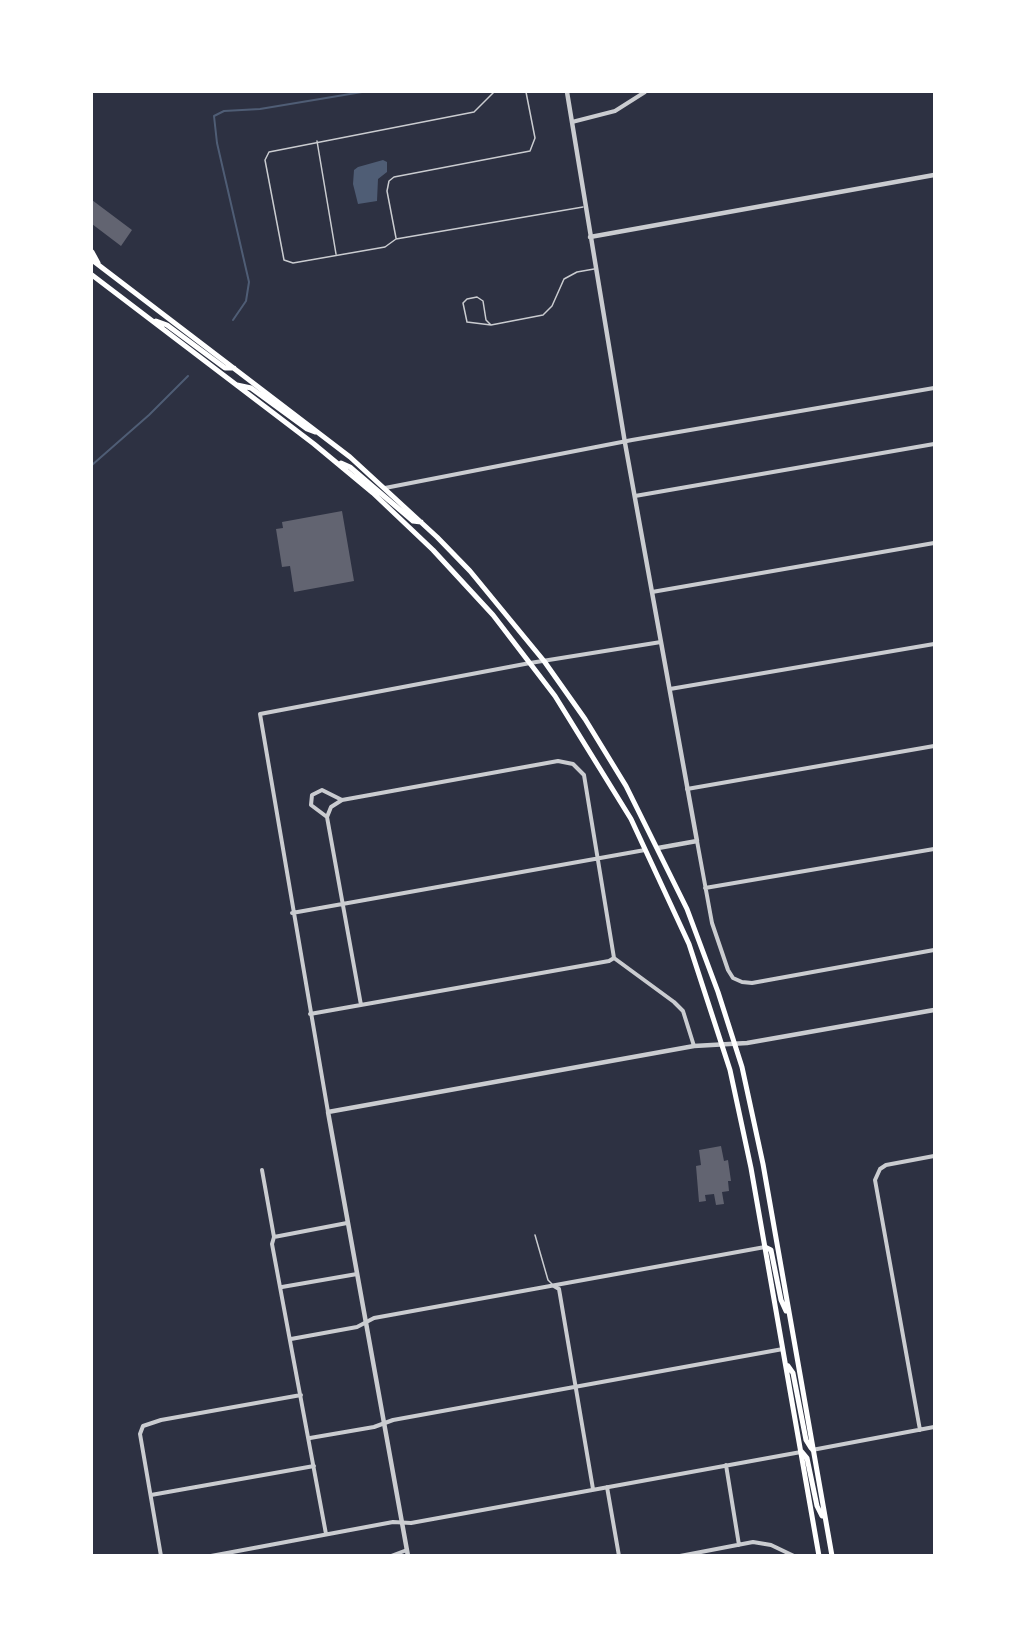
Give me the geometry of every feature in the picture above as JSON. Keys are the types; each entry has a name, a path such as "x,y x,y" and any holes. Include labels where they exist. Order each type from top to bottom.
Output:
{"main road":[{"path":"92,252 101,267"},
{"path":"92,260 319,434 385,488 421,522 470,571 544,661 606,753 658,848 700,943 735,1043 756,1128 832,1556"},
{"path":"92,275 334,460 434,550 493,615 530,663 595,757 646,850 689,944 723,1044 742,1122 784,1349 818,1555"},
{"path":"147,316 167,326 225,368 235,368"},
{"path":"237,385 251,388 307,429 319,434"},
{"path":"334,460 350,466 413,521 421,522"},
{"path":"765,1247 771,1250 781,1300 790,1317"},
{"path":"786,1361 793,1373 806,1440 812,1450"},
{"path":"802,1452 807,1458 817,1506 826,1523"}],"street":[{"path":"567,92 625,443 686,789 712,923 728,970 734,978 752,983 934,950"},
{"path":"572,122 615,111 645,92"},
{"path":"590,237 934,175"},
{"path":"385,488 632,440 934,388"},
{"path":"635,496 934,444"},
{"path":"652,592 934,543"},
{"path":"391,1556 407,1553 292,914 260,714 530,663 661,642"},
{"path":"670,689 934,644"},
{"path":"686,789 934,747"},
{"path":"361,1005 327,817 332,807 342,800 565,761 577,766 584,776 614,957 683,1011 694,1046"},
{"path":"327,817 311,805 312,795 322,790 342,800"},
{"path":"658,848 697,841"},
{"path":"705,888 934,849"},
{"path":"292,914 646,850"},
{"path":"310,1014 598,963 614,957"},
{"path":"328,1112 694,1046 759,1042 934,1010"},
{"path":"920,1430 874,1180 878,1171 886,1165 934,1156"},
{"path":"262,1170 274,1237 272,1244 282,1287 326,1534"},
{"path":"274,1237 347,1222"},
{"path":"291,1339 366,1323 374,1318 765,1247"},
{"path":"282,1287 357,1274"},
{"path":"554,1286 558,1289 593,1489"},
{"path":"310,1438 784,1349"},
{"path":"161,1556 141,1429 154,1422 301,1395"},
{"path":"812,1450 934,1427"},
{"path":"211,1556 326,1534 402,1523 411,1524 802,1452"},
{"path":"726,1465 739,1545"},
{"path":"151,1495 314,1466"},
{"path":"607,1487 619,1556"},
{"path":"680,1556 753,1542 771,1545 794,1556"}],"lane":[{"path":"494,92 474,112 274,149 266,156 281,255 284,260 293,263 386,247 396,239 585,207"},
{"path":"396,239 387,191 389,180 394,177 530,151 535,138 526,92"},
{"path":"317,141 336,255"},
{"path":"491,325 486,320 481,298 466,299 463,307 467,322 472,325 491,325 543,315 552,306 564,279 577,272 596,269"},
{"path":"535,1235 548,1280 554,1286"}],"water":[{"path":"383,160 387,162 387,172 378,179 377,201 358,204 353,184 354,170"}],"building":[{"path":"92,200 132,230 121,246 92,224"},
{"path":"342,511 354,581 294,592 290,566 282,567 276,529 283,528 282,522"},
{"path":"721,1146 724,1161 728,1160 731,1181 728,1181 729,1191 722,1192 724,1204 716,1205 714,1194 705,1195 706,1201 699,1202 696,1166 701,1165 699,1150"}],"waterway":[{"path":"233,320 246,301 249,282 217,143 214,116 224,111 260,109 362,92"},
{"path":"92,465 149,415 188,376"}]}
